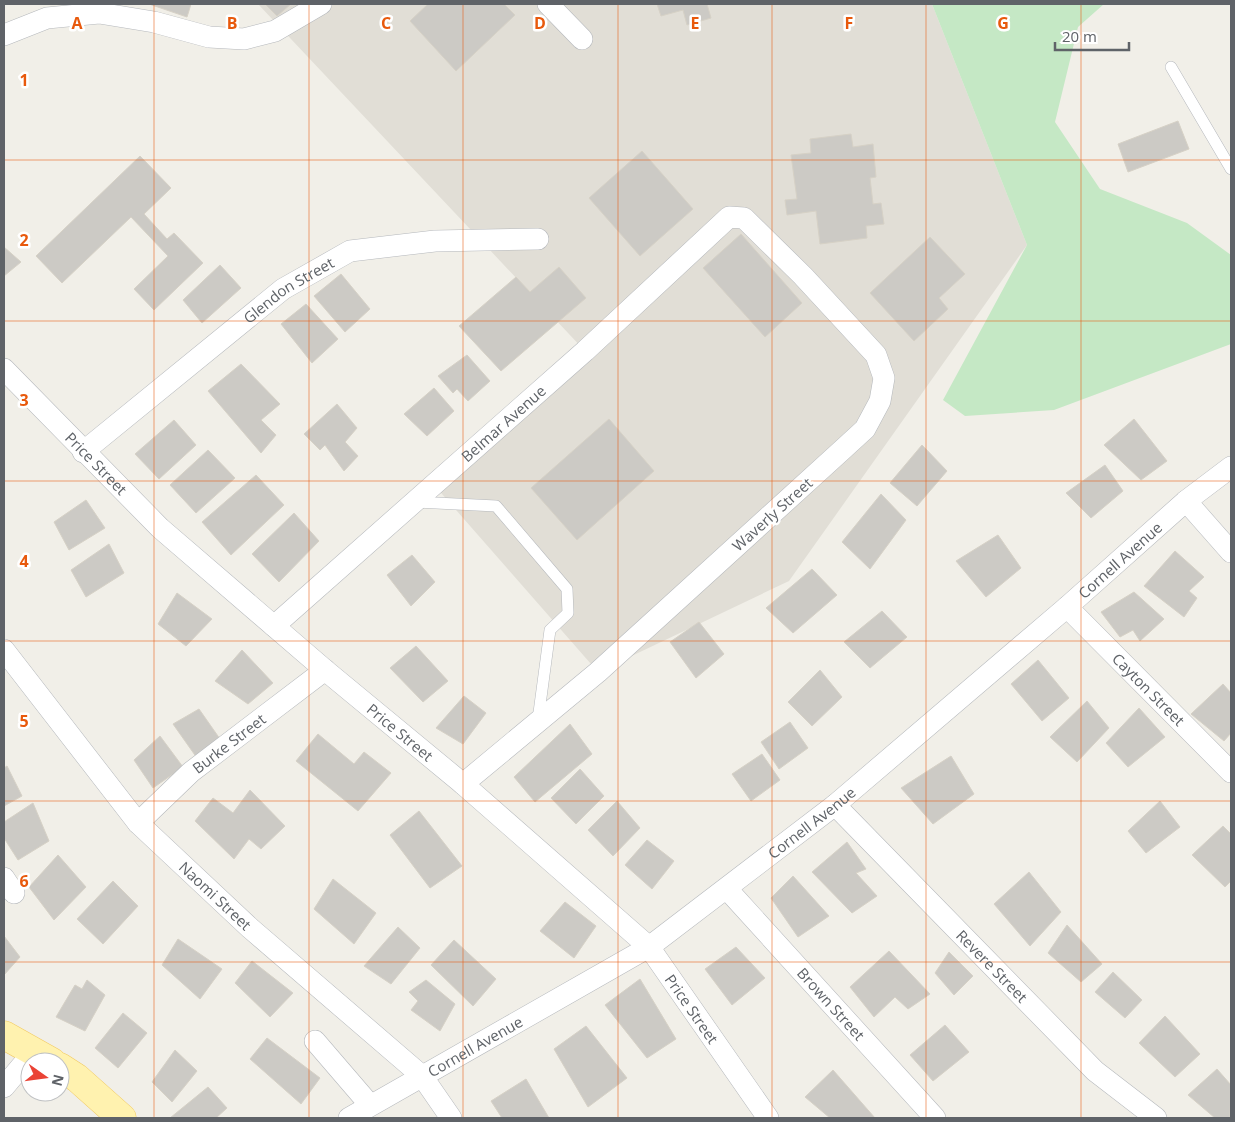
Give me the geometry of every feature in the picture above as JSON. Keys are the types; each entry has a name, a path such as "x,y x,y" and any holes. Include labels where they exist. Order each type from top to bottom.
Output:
{"main road":[{"path":"4,1035 36,1052"},
{"path":"70,1074 122,1118"}],"street":[{"path":"4,35 40,11 99,14 154,22 209,37 244,39 275,31 321,4"},
{"path":"548,4 582,39"},
{"name":"Belmar Avenue","path":"274,626 585,351 729,217"},
{"name":"Waverly Street","path":"463,784 605,665 847,446 865,429 880,401 884,378 876,355 803,276 744,218 729,217"},
{"name":"Glendon Street","path":"84,452 287,286 350,251 435,241 538,239"},
{"name":"Price Street","path":"4,369 160,528 325,670 463,784 649,947 768,1118"},
{"name":"Cornell Avenue","path":"350,1118 649,947 835,805 1067,607 1186,501 1231,467"},
{"path":"1186,501 1231,552"},
{"name":"Cayton Street","path":"1067,607 1231,772"},
{"name":"Naomi Street","path":"4,650 138,823 250,928 422,1076 451,1118"},
{"name":"Burke Street","path":"138,823 191,772 325,670"},
{"name":"Revere Street","path":"835,805 1095,1071 1156,1118"},
{"name":"Brown Street","path":"727,889 936,1118"},
{"path":"315,1042 370,1105"},
{"path":"4,1086 20,1074"}],"lane":[{"path":"1171,66 1231,169"},
{"path":"416,502 496,506 567,589 568,613 550,630 538,722"}],"shaded area":[{"path":"258,4 932,4 1027,245 789,581 598,672 435,486 585,351"}],"green space":[{"path":"932,4 1104,4 1078,27 1055,122 1100,189 1187,223 1231,255 1231,344 1054,410 965,416 943,400 1027,245"}],"building":[{"path":"149,4 191,4 187,17"},
{"path":"265,4 291,4 277,16"},
{"path":"428,4 504,4 515,15 456,71 410,21"},
{"path":"657,4 707,4 711,18 687,25 683,10 661,16"},
{"path":"1178,121 1189,149 1128,172 1118,144"},
{"path":"851,134 853,147 873,144 876,177 870,178 873,204 881,203 884,224 866,226 867,238 820,244 816,211 787,215 785,200 797,199 791,155 811,153 810,139"},
{"path":"642,151 693,209 640,256 589,198"},
{"path":"140,156 171,188 144,214 167,239 174,233 203,263 154,310 134,289 168,256 131,217 62,283 36,256"},
{"path":"741,234 802,303 765,337 703,268"},
{"path":"930,237 965,274 939,298 948,309 914,341 870,293"},
{"path":"4,247 21,262 4,276"},
{"path":"220,265 241,288 202,323 183,300"},
{"path":"559,267 586,298 501,371 459,326 516,277 530,292"},
{"path":"341,274 370,309 345,332 314,296"},
{"path":"306,304 338,339 312,363 281,324"},
{"path":"467,355 490,381 468,401 457,389 453,393 438,376"},
{"path":"241,364 280,404 261,420 276,435 261,453 208,391"},
{"path":"434,388 454,411 427,436 404,414"},
{"path":"337,404 357,428 345,442 358,456 344,471 325,445 320,450 304,434"},
{"path":"609,419 654,471 577,540 531,488"},
{"path":"1134,419 1167,461 1141,480 1104,445"},
{"path":"174,420 196,445 159,479 135,454"},
{"path":"922,445 947,471 917,506 890,483"},
{"path":"208,450 235,478 196,513 170,485"},
{"path":"1105,465 1123,491 1091,518 1066,493"},
{"path":"256,475 284,505 231,555 202,522"},
{"path":"881,494 906,520 870,569 842,542"},
{"path":"86,500 105,528 69,550 54,522"},
{"path":"294,513 319,541 279,582 252,554"},
{"path":"998,535 1021,568 986,597 956,561"},
{"path":"109,544 124,573 86,597 71,570"},
{"path":"1175,551 1204,577 1189,591 1197,598 1184,617 1144,586"},
{"path":"412,555 435,582 411,606 387,575"},
{"path":"812,569 837,595 793,633 766,608"},
{"path":"1134,592 1164,619 1140,641 1133,630 1120,637 1101,612"},
{"path":"177,593 212,619 186,646 158,624"},
{"path":"882,611 907,637 870,668 844,642"},
{"path":"699,622 724,654 696,678 670,642"},
{"path":"416,646 448,681 423,702 390,668"},
{"path":"242,650 273,683 248,704 215,681"},
{"path":"1038,660 1069,698 1042,721 1011,684"},
{"path":"820,670 842,697 812,726 788,702"},
{"path":"1223,684 1231,693 1231,733 1224,741 1191,714"},
{"path":"464,696 486,713 463,744 436,728"},
{"path":"1087,701 1109,728 1077,762 1050,737"},
{"path":"1139,708 1165,737 1128,767 1106,743"},
{"path":"199,709 220,739 197,758 173,724"},
{"path":"790,722 808,748 779,769 761,742"},
{"path":"570,724 592,754 535,802 514,777"},
{"path":"318,734 354,764 364,752 391,773 358,811 296,761"},
{"path":"160,736 183,767 153,788 134,760"},
{"path":"762,754 780,780 751,801 732,774"},
{"path":"951,756 974,794 933,824 901,788"},
{"path":"7,766 22,796 4,806 4,768"},
{"path":"580,769 604,796 576,824 551,798"},
{"path":"250,790 285,826 261,849 249,839 234,859 195,821 213,798 233,813"},
{"path":"617,801 640,828 613,856 588,830"},
{"path":"1160,801 1180,827 1146,853 1128,831"},
{"path":"33,803 49,841 18,860 4,838 4,822"},
{"path":"419,811 462,866 430,888 390,835"},
{"path":"1223,826 1231,834 1231,881 1225,887 1192,855"},
{"path":"647,840 674,861 652,889 625,865"},
{"path":"847,842 866,869 856,873 877,896 852,913 812,872"},
{"path":"58,855 86,887 54,920 29,887"},
{"path":"1029,872 1061,912 1030,946 994,904"},
{"path":"793,876 829,916 798,937 771,898"},
{"path":"333,879 376,913 354,944 314,909"},
{"path":"113,881 138,906 103,944 77,919"},
{"path":"565,902 596,926 574,958 540,931"},
{"path":"1067,925 1102,964 1081,982 1048,953"},
{"path":"398,927 420,948 391,984 364,966"},
{"path":"4,936 20,957 4,975"},
{"path":"178,939 222,969 200,999 162,965"},
{"path":"454,940 496,979 473,1006 431,965"},
{"path":"736,947 765,978 732,1005 705,969"},
{"path":"889,951 930,994 908,1009 895,997 874,1017 850,987"},
{"path":"949,952 973,976 954,995 935,973"},
{"path":"252,961 293,993 270,1017 235,983"},
{"path":"1113,972 1142,1000 1125,1018 1095,992"},
{"path":"640,979 676,1039 647,1058 605,1005"},
{"path":"87,980 105,995 85,1031 56,1017 75,985 82,989"},
{"path":"426,980 455,1004 440,1031 411,1010 418,1001 409,992"},
{"path":"123,1013 147,1033 118,1068 95,1048"},
{"path":"1165,1016 1200,1054 1175,1077 1139,1043"},
{"path":"945,1025 969,1052 933,1081 910,1055"},
{"path":"586,1026 627,1078 588,1107 554,1049"},
{"path":"267,1038 320,1078 301,1104 250,1059"},
{"path":"175,1050 197,1071 172,1102 152,1082"},
{"path":"1217,1069 1231,1085 1230,1118 1215,1118 1188,1095"},
{"path":"833,1070 875,1118 830,1118 805,1097"},
{"path":"526,1079 549,1118 502,1118 491,1101"},
{"path":"208,1087 227,1108 216,1118 170,1118"}]}
